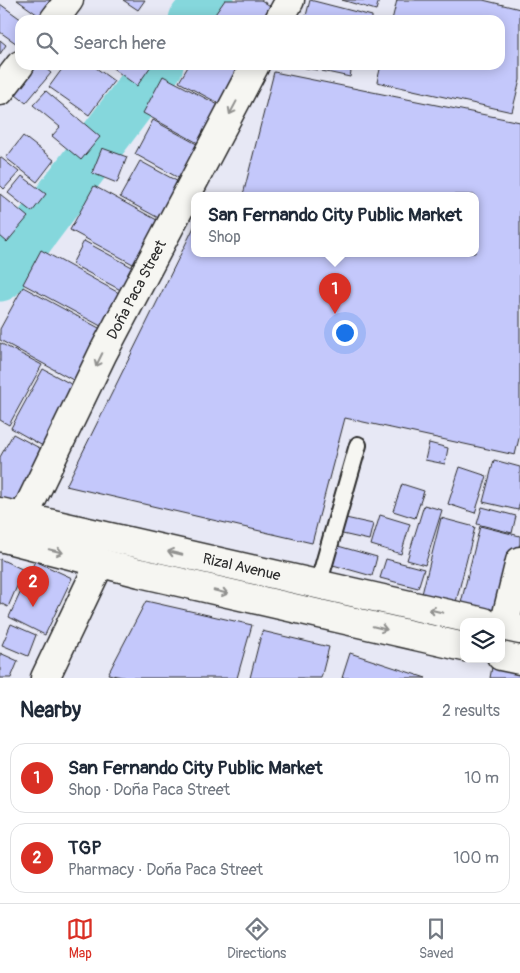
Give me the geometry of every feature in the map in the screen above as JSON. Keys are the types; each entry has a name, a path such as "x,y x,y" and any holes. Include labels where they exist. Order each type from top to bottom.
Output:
{"street":[{"path":"58,15 69,0"},
{"path":"282,15 290,0"},
{"path":"0,91 16,70"},
{"name":"Doña Paca Street","path":"11,516 103,353 253,70"},
{"name":"Rizal Avenue","path":"11,516 466,618"},
{"name":"Rizal Avenue","path":"0,537 189,585 460,647"},
{"path":"46,678 100,562"},
{"path":"504,618 520,562"},
{"path":"505,657 520,660"}],"lane":[{"path":"318,585 358,445"}],"building":[{"path":"17,0 60,0 49,15 38,15"},
{"path":"123,0 145,0 138,10"},
{"path":"225,0 261,0 281,13 280,15 214,15"},
{"path":"310,0 368,15 306,15"},
{"path":"342,0 379,0 376,10"},
{"path":"397,0 483,0 520,9 520,80 512,112 377,82 380,70 505,70 505,15 393,15"},
{"path":"0,4 15,15 15,42 0,32"},
{"path":"0,40 6,45 0,54"},
{"path":"19,70 47,70 51,73 26,103 6,87"},
{"path":"61,70 99,70 114,81 89,115 49,87"},
{"path":"115,70 148,70 137,86"},
{"path":"186,70 238,70 220,104 179,82"},
{"path":"322,70 351,70 350,77"},
{"path":"274,72 520,122 520,434 515,455 345,418 312,543 66,486 191,233 191,257 479,257 479,192 244,192"},
{"path":"163,76 228,110 207,148 143,113"},
{"path":"46,91 100,137 81,160 52,136 60,127 33,105"},
{"path":"153,120 204,148 186,182 135,154"},
{"path":"23,136 54,160 37,182 6,158"},
{"path":"102,148 127,157 117,183 92,173"},
{"path":"0,157 19,172 4,189 0,185"},
{"path":"140,161 184,185 164,221 120,197"},
{"path":"22,176 46,194 32,212 8,193"},
{"path":"94,186 168,226 144,270 70,230"},
{"path":"0,194 28,217 7,242 0,236"},
{"path":"84,241 143,273 130,295 72,264"},
{"path":"41,250 128,298 110,331 23,284"},
{"path":"23,287 112,335 84,386 0,340 0,329"},
{"path":"0,343 42,365 9,425 0,420"},
{"path":"43,369 82,390 50,450 11,428"},
{"path":"13,434 49,453 19,509 0,500 0,457"},
{"path":"429,443 448,448 445,464 425,460"},
{"path":"494,460 520,467 520,502 518,510 483,502"},
{"path":"460,467 487,476 475,513 448,504"},
{"path":"402,484 424,491 415,518 393,511"},
{"path":"424,505 442,510 425,565 407,560"},
{"path":"482,507 516,516 512,533 477,524"},
{"path":"380,515 410,524 401,554 371,545"},
{"path":"341,517 373,524 369,540 338,533"},
{"path":"441,518 475,527 456,602 422,594"},
{"path":"480,526 520,536 520,543 502,614 461,603"},
{"path":"338,546 377,557 372,576 333,565"},
{"path":"0,559 24,570 8,607 0,603"},
{"path":"386,559 424,569 418,588 380,578"},
{"path":"35,561 72,578 45,635 9,617"},
{"path":"146,601 252,625 237,678 127,678 108,674"},
{"path":"11,624 36,635 28,656 2,645"},
{"path":"262,631 329,647 321,678 250,678"},
{"path":"0,653 18,661 11,678 0,678"},
{"path":"350,653 426,678 342,678"},
{"path":"492,667 520,674 520,678 490,678"}],"waterway":[{"path":"197,15 209,0"},
{"path":"0,277 155,70"}],"place":[{"name":"San Fernando City Public Market","path":"335,314"},
{"name":"TGP","path":"33,607"}]}
